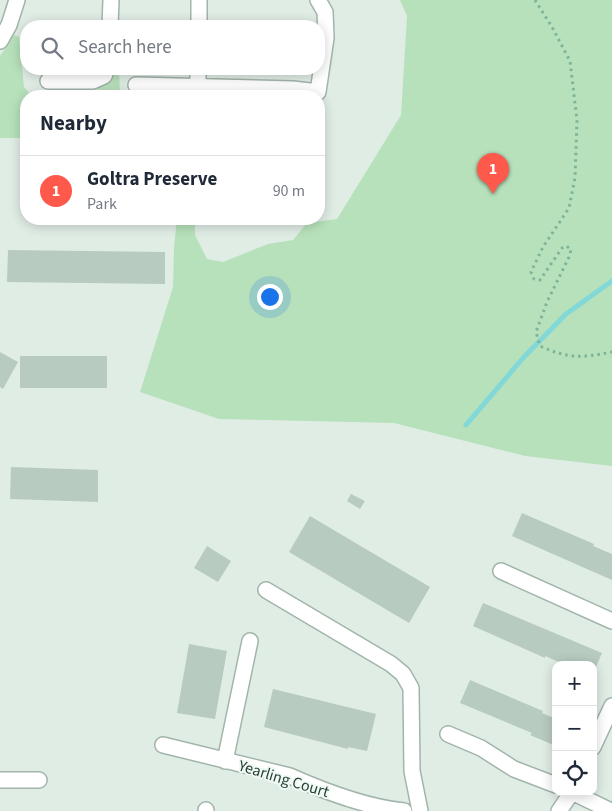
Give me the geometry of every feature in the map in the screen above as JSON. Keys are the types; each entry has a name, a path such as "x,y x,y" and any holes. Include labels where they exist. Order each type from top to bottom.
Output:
{"lane":[{"path":"0,41 9,25 17,0"},
{"path":"110,20 111,0"},
{"path":"198,20 199,0"},
{"path":"318,0 325,12 325,45"},
{"path":"48,81 92,82 104,75"},
{"path":"198,75 198,87"},
{"path":"319,90 321,75"},
{"path":"136,85 198,87 210,90"},
{"path":"268,90 298,90"},
{"path":"501,571 612,621"},
{"path":"266,590 391,664 403,674 412,688 412,771 420,811"},
{"path":"225,760 250,641"},
{"path":"597,738 612,706"},
{"path":"448,734 481,748 514,768 552,783"},
{"name":"Yearling Court","path":"163,746 290,776 307,784 379,808 404,811"},
{"path":"0,780 38,780"},
{"path":"559,811 569,796"},
{"path":"580,796 611,811"}],"path":[{"path":"535,0 570,61 577,120 575,178 569,208 543,247 531,272 534,279 540,280 562,248 566,246 571,249 570,255 547,302 536,332 540,346 561,355 586,358 612,352"}],"green space":[{"path":"400,0 612,0 612,466 525,456 394,423 219,419 140,392 173,287 176,225 195,225 195,235 207,259 223,262 268,244 293,240 305,225 325,225 325,221 337,219 401,115 407,16"},
{"path":"14,35 19,37 20,75 23,75 24,87 27,90 20,90 20,138 0,138 0,56"},
{"path":"107,75 119,75 120,90 97,90"}],"building":[{"path":"8,250 165,252 165,284 7,282"},
{"path":"0,352 18,362 3,389 0,387"},
{"path":"20,356 107,356 107,388 20,388"},
{"path":"11,467 98,470 98,502 10,499"},
{"path":"351,494 365,501 360,509 347,501"},
{"path":"522,513 594,544 593,546 612,554 612,580 512,536"},
{"path":"310,516 430,587 409,623 289,552"},
{"path":"207,546 231,561 218,582 194,568"},
{"path":"483,603 602,653 597,665 597,661 557,661 545,656 545,658 473,626"},
{"path":"189,644 227,651 215,719 177,713"},
{"path":"470,680 543,711 542,713 552,717 552,744 530,735 532,733 460,703"},
{"path":"273,689 376,714 367,751 348,747 348,749 264,727"}],"waterway":[{"path":"466,425 523,358 566,314 612,281"}],"place":[{"name":"Goltra Preserve","path":"493,194"}]}
